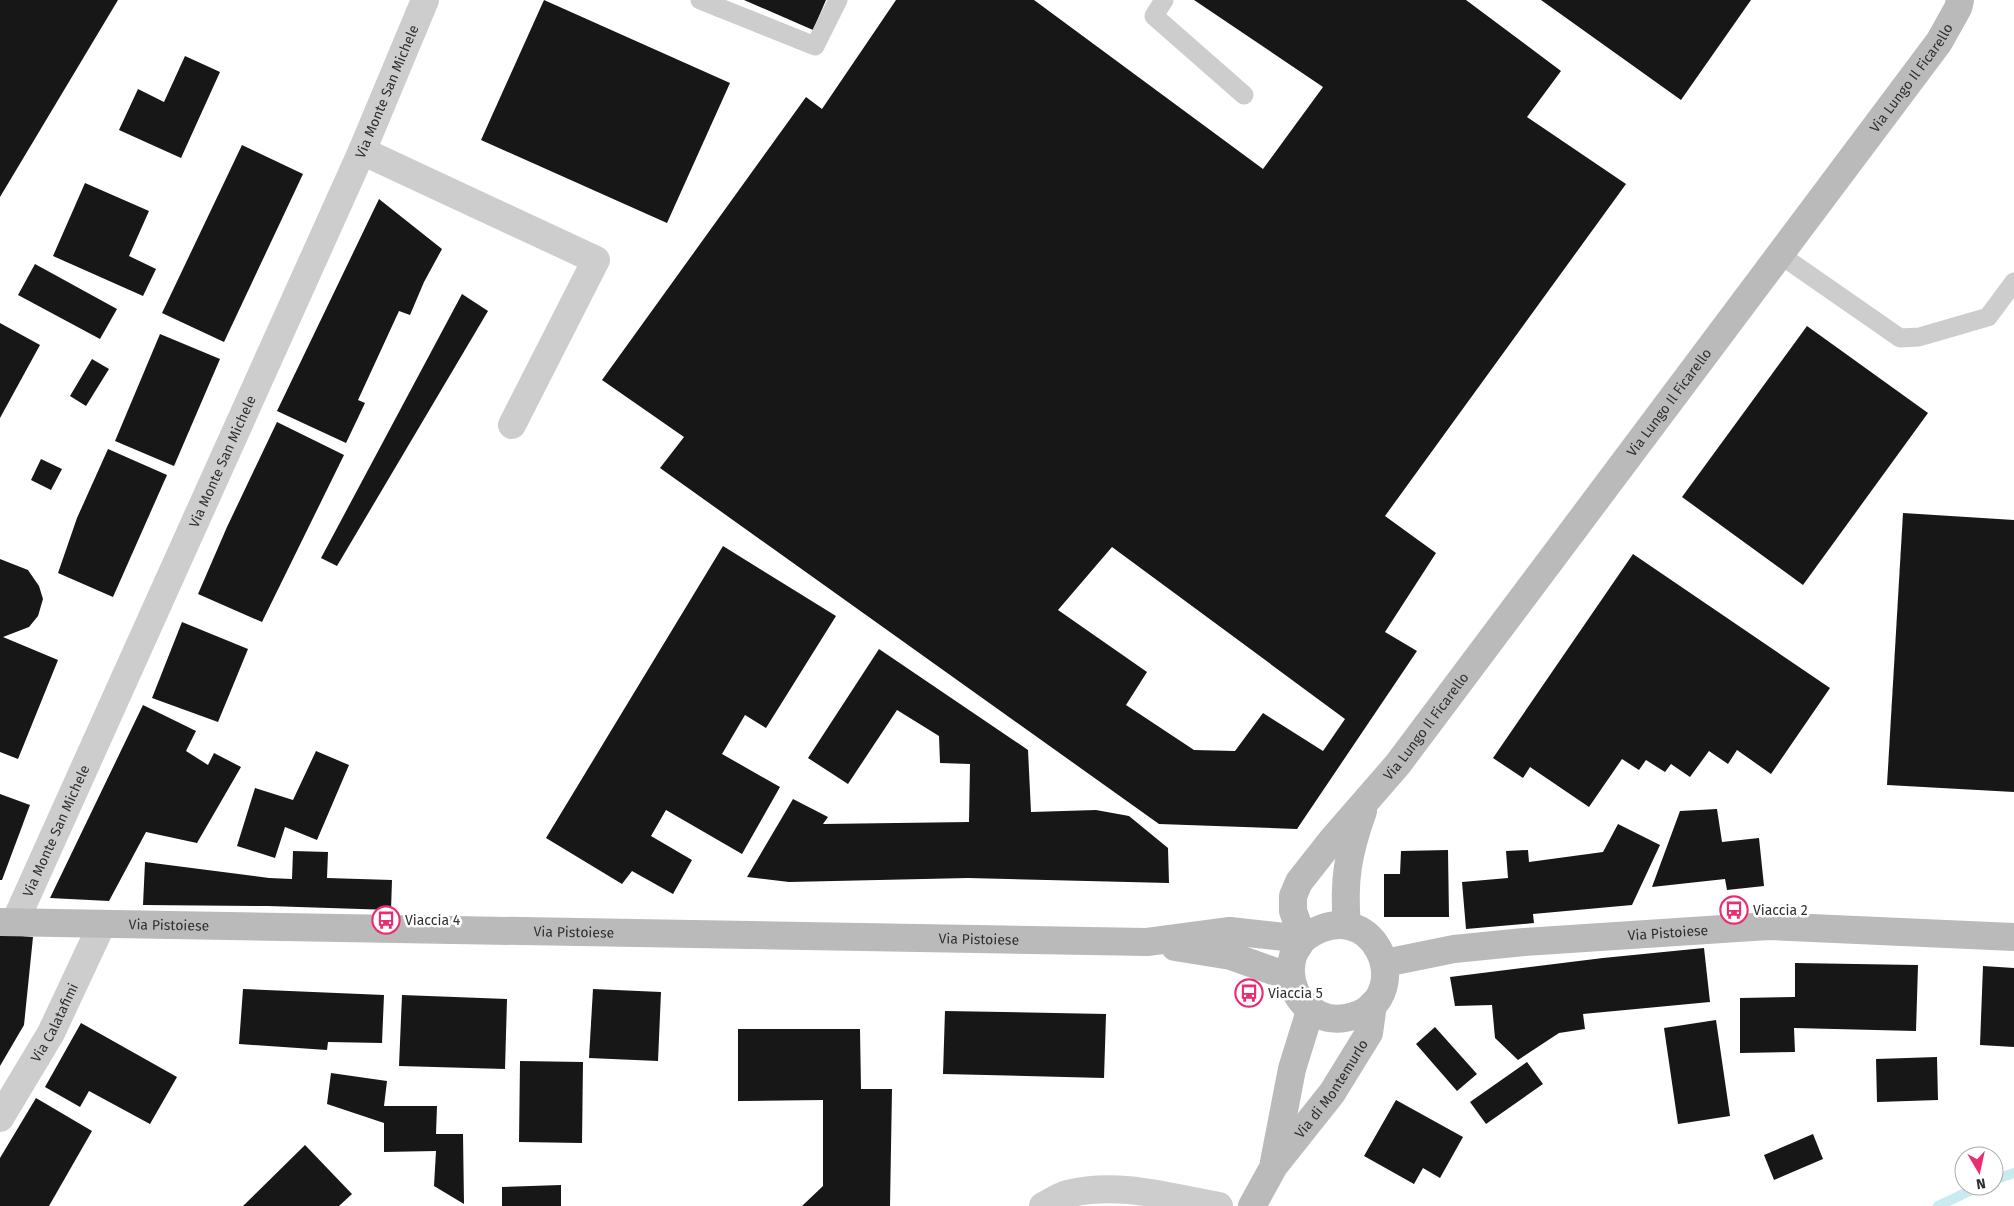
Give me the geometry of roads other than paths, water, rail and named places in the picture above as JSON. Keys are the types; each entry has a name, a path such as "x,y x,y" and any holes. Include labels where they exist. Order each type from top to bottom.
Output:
{"main road":[{"name":"Via Lungo Il Ficarello","path":"1303,939 1293,911 1293,896 1299,882 1332,840 1404,756 1939,42 1958,8 1960,0"},
{"name":"Via Lungo Il Ficarello","path":"1347,925 1345,902 1348,860 1352,840 1368,798"},
{"name":"Via Pistoiese","path":"8,922 1147,942 1231,956 1273,971 1290,974"},
{"path":"1331,925 1347,925 1363,932 1375,942 1384,963 1385,978 1380,993 1373,1004 1361,1013 1346,1019 1325,1018 1310,1011 1296,995 1290,974 1293,954 1303,939 1315,930 1331,925"},
{"name":"Via Pistoiese","path":"1384,963 1454,949 1494,945 1768,926 2014,937"},
{"name":"Via Pistoiese","path":"1147,942 1230,931 1303,939"},
{"name":"Via di Montemurlo","path":"1252,1206 1274,1166 1332,1093 1368,1033 1373,1004"},
{"name":"Via di Montemurlo","path":"1274,1166 1292,1069 1310,1011"}],"street":[{"name":"Via Monte San Michele","path":"8,922 362,151 425,0"},
{"path":"362,151 596,260 512,425"},
{"name":"Via Calatafimi","path":"0,1118 51,1033 102,924"},
{"path":"1043,1206 1066,1194 1102,1189 1127,1189 1219,1206"}],"lane":[{"path":"700,0 815,46 838,0"},
{"path":"1164,0 1154,16 1244,95"},
{"path":"1779,254 1900,338 1920,337 1988,317 2014,282"}],"waterway":[{"path":"2004,1176 2014,1173"},
{"path":"1938,1206 1959,1196"}],"place":[{"name":"Viaccia 2","path":"1734,910"},
{"name":"Viaccia 4","path":"386,920"},
{"name":"Viaccia 5","path":"1249,993"}]}
